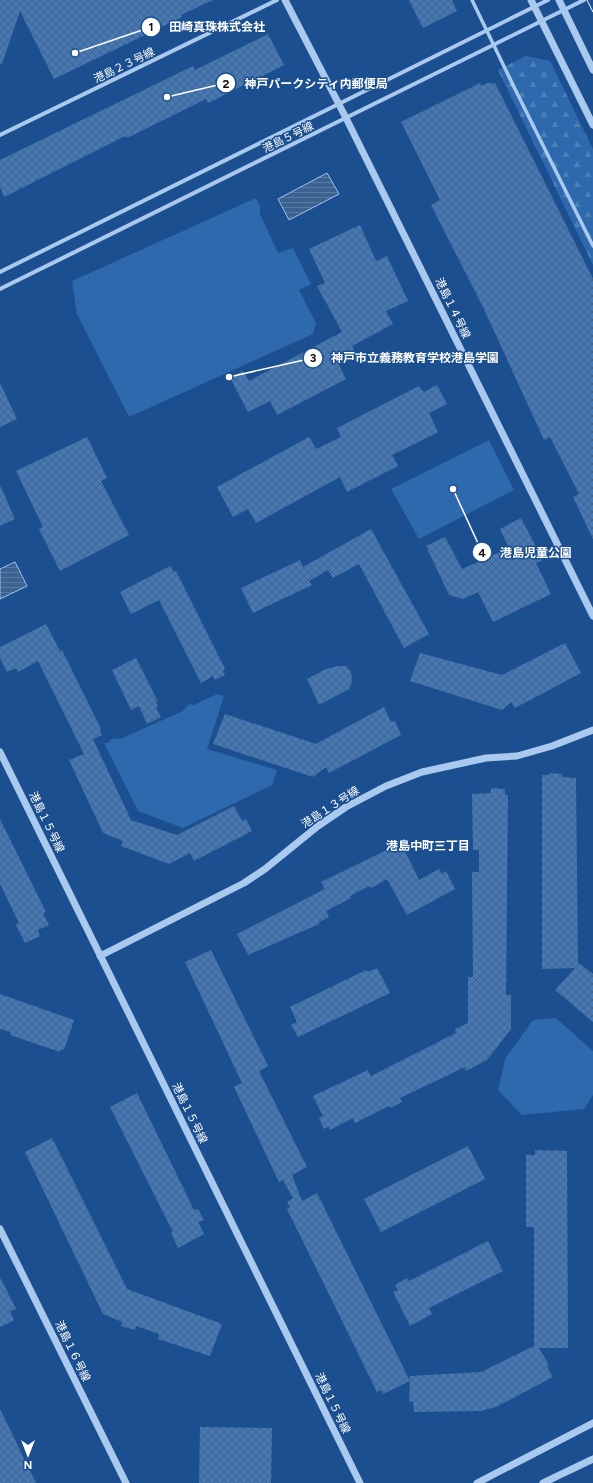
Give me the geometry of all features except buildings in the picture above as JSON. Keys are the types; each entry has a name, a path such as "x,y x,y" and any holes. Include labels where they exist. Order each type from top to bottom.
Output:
{"street":[{"name":"港島２３号線","path":"0,135 277,0"},
{"name":"港島１４号線","path":"285,0 339,104 593,616"},
{"path":"472,0 593,246"},
{"name":"港島５号線","path":"0,272 339,104 533,3 548,0"},
{"path":"559,0 593,70"},
{"name":"港島５号線","path":"0,289 584,0"},
{"path":"533,3 593,125"},
{"name":"港島１３号線","path":"100,956 244,884 318,826 346,807 386,786 422,772 486,758 517,756 552,746 593,730"},
{"name":"港島１５号線","path":"0,752 360,1483"},
{"name":"港島１６号線","path":"0,1229 126,1483"},
{"path":"477,1483 593,1423"},
{"path":"543,1483 593,1459"}],"green space":[{"path":"526,56 550,61 593,149 593,265 498,70"},
{"path":"256,198 260,206 260,214 278,253 293,248 311,284 299,290 316,323 313,334 129,417 77,314 72,281"},
{"path":"489,440 514,490 419,539 391,489"},
{"path":"217,694 224,696 207,749 277,770 272,785 183,828 138,811 104,743 108,743 113,738 120,739 183,711 189,704 194,705"},
{"path":"556,1018 593,1051 593,1095 584,1109 522,1115 498,1090 505,1059 533,1020"}],"shaded area":[{"path":"327,173 339,194 289,220 278,199"},
{"path":"15,562 27,586 0,599 0,569"}],"tram line":[{"path":"587,0 593,12"}],"place":[{"name":"田崎真珠株式会社","path":"75,53"},
{"name":"神戸パークシティ内郵便局","path":"167,97"},
{"name":"神戸市立義務教育学校港島学園","path":"229,377"},
{"name":"港島児童公園","path":"453,489"}],"district":[{"name":"港島中町三丁目","path":"428,846"}]}
